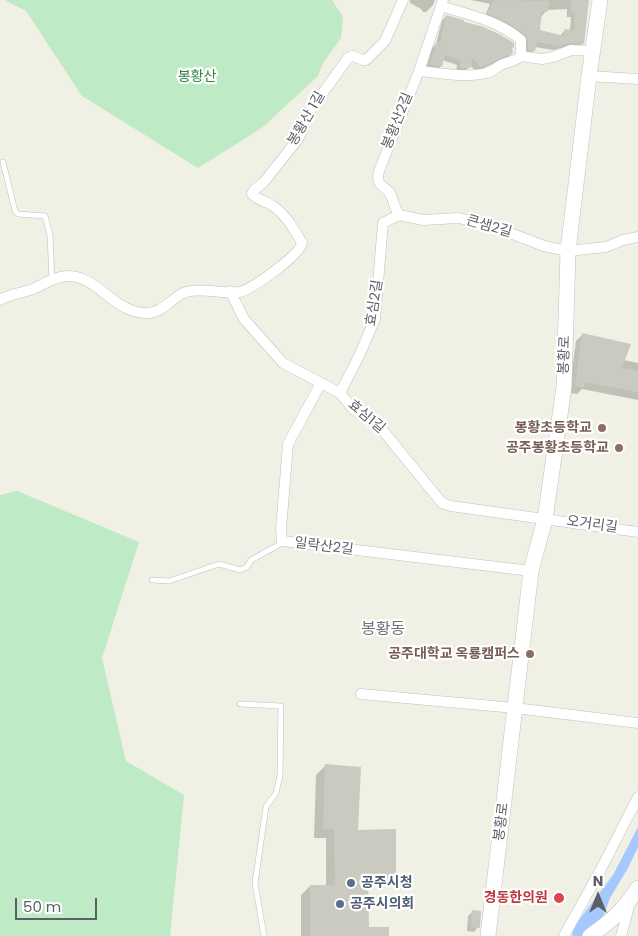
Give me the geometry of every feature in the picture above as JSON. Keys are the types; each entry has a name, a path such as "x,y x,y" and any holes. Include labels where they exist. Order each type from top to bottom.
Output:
{"main road":[{"name":"봉황로","path":"488,936 531,571 545,519 564,387 568,251 600,0"},
{"path":"590,936 613,920 634,894"}],"street":[{"name":"봉황산 1길","path":"230,291 240,292 271,274 288,261 301,246 302,243 289,221 274,207 252,194 264,182 298,139 304,120 348,58 353,56 366,60 385,41 404,0"},
{"name":"봉황산2길","path":"399,215 393,204 391,194 380,185 377,178 419,70 442,3 476,15 514,35 521,40 521,56"},
{"path":"419,70 457,75 488,73 501,64 516,60 521,56 542,59 553,58 571,50 592,51"},
{"path":"589,76 638,79"},
{"name":"큰샘2길","path":"399,215 423,220 460,218 497,228 544,246 568,251 606,247 623,240 638,237"},
{"name":"효심2길","path":"340,393 375,319 384,223 399,215"},
{"path":"0,300 52,280 68,276 82,279 130,311 147,314 163,309 186,292 230,291"},
{"name":"효심1길","path":"230,291 244,319 283,363 340,393 352,409 372,421 387,434 442,502 451,506 545,519"},
{"name":"일락산2길","path":"322,383 288,444 282,541 531,571"},
{"name":"오거리길","path":"545,519 638,532"},
{"path":"361,694 515,708 638,723"},
{"path":"564,936 638,797"},
{"path":"621,936 634,894"}],"lane":[{"path":"3,162 15,211 18,214 45,216 50,236 52,280"},
{"path":"152,580 169,581 218,564 240,570 251,560 284,542"},
{"path":"240,704 281,706 280,776 276,793 266,807 255,883 264,936"}],"green space":[{"name":"봉황산","path":"5,0 332,0 343,17 341,38 323,63 318,76 263,127 198,168 82,96 26,11"},
{"path":"17,491 139,542 102,658 126,761 184,795 170,936 0,936 0,495"}],"water":[{"path":"638,827 638,847 610,898 596,936 572,936 573,928 613,875"}],"building":[{"path":"494,0 549,1 548,12 542,11 540,30 564,36 565,29 574,30 575,13 571,12 571,0 589,0 584,44 571,43 558,46 537,42 535,51 528,50 528,40 525,34 487,13"},
{"path":"446,15 499,34 514,43 514,48 512,47 513,53 481,67 472,58 471,68 460,68 461,60 445,55 442,67 430,64 437,42 440,43"},
{"path":"582,333 631,344 622,368 638,371 638,392 584,382 585,388 575,386"},
{"name":"공주시청","path":"325,764 361,767 358,830 396,829 396,875 368,875 369,927 389,927 389,936 310,936 310,885 335,885 334,829 323,829"},
{"path":"472,910 481,911 480,928 471,927"}],"place":[{"name":"봉황초등학교","path":"602,428"},
{"name":"공주봉황초등학교","path":"619,448"},
{"name":"공주대학교 옥룡캠퍼스","path":"530,654"},
{"name":"공주시청","path":"351,883"},
{"name":"경동한의원","path":"559,898"},
{"name":"공주시의회","path":"340,904"}],"district":[{"name":"봉황동","path":"383,630"}]}
